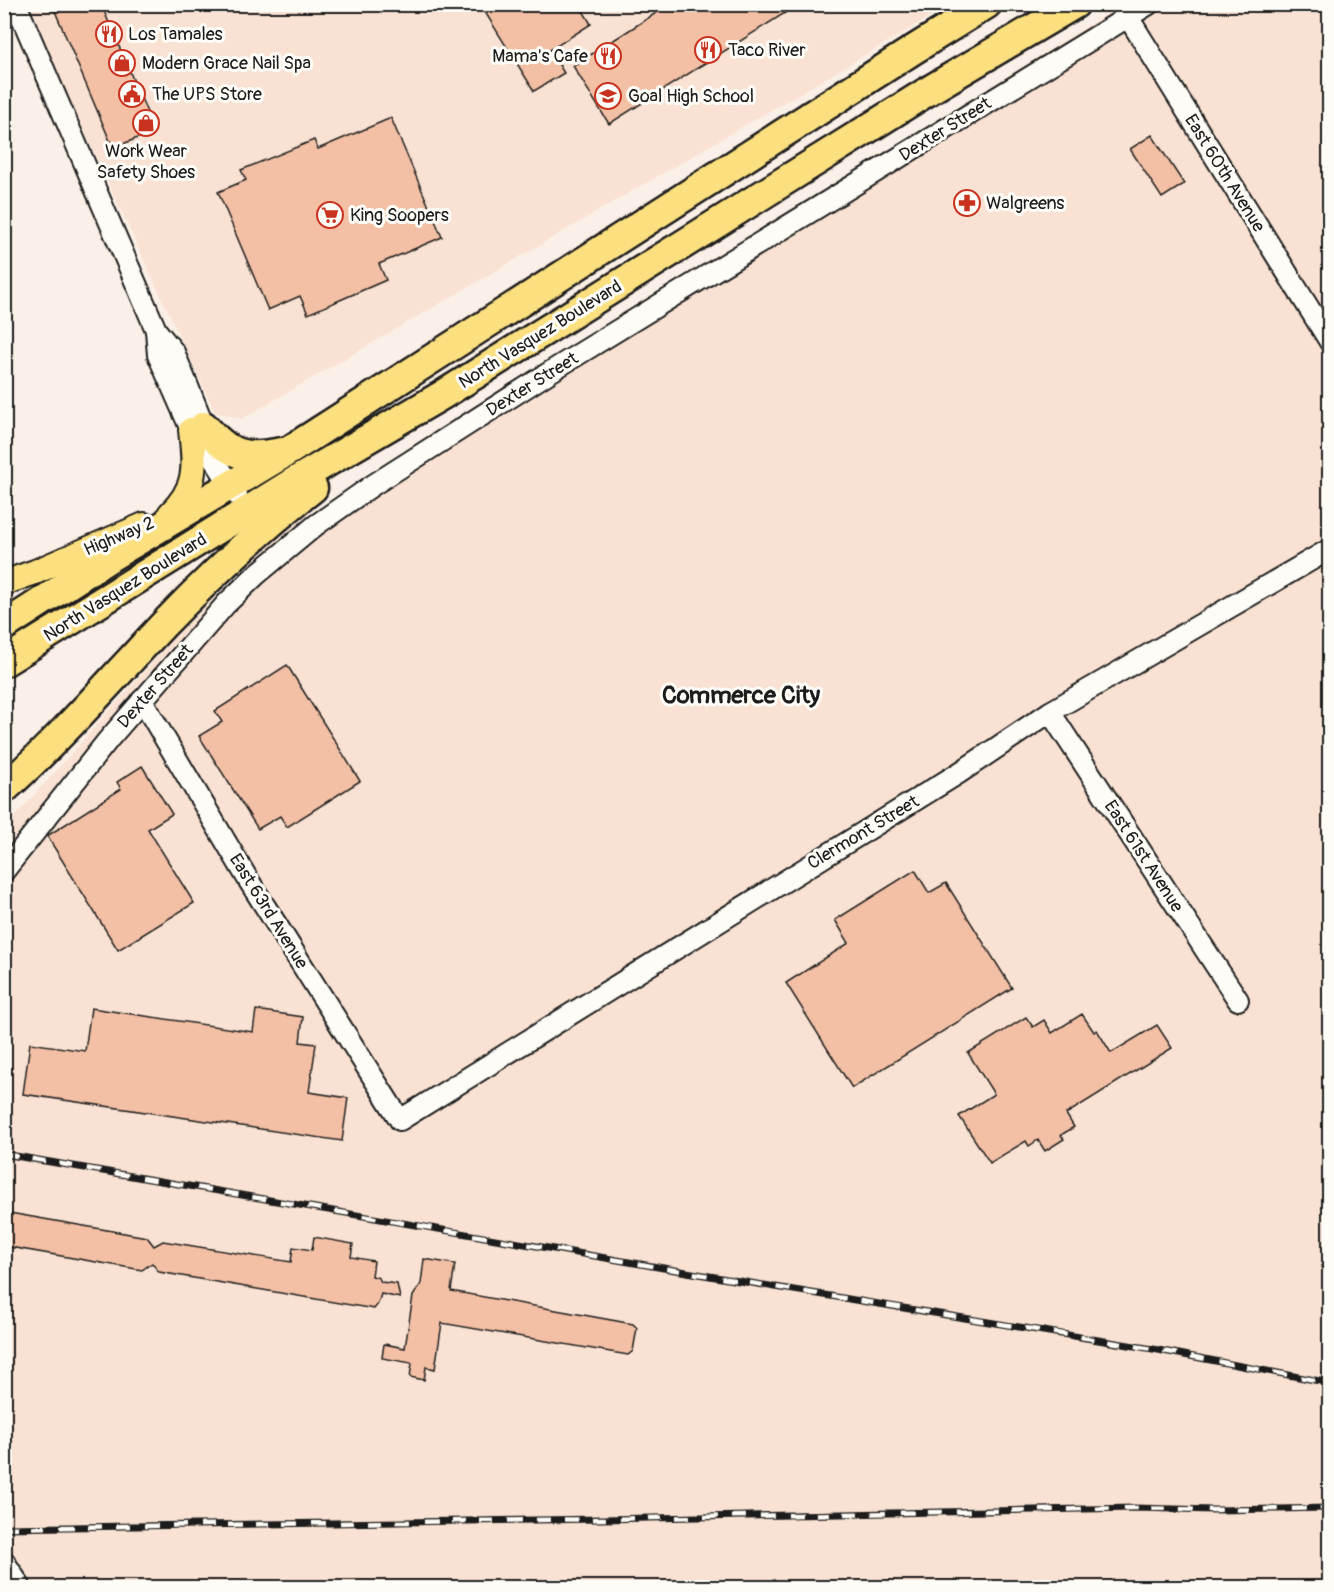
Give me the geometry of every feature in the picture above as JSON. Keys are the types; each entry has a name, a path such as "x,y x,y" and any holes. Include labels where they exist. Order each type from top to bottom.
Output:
{"highway":[{"path":"913,50 963,4"},
{"name":"North Vasquez Boulevard","path":"4,626 112,556 236,493 290,450 987,4"},
{"name":"North Vasquez Boulevard","path":"4,662 297,480 444,394 872,126 1075,4"},
{"path":"4,789 55,742 201,586 262,530 336,470 444,394"},
{"path":"200,434 226,449 253,456 290,450"}],"main road":[{"path":"170,514 184,499 191,484 200,434"},
{"name":"Highway 2","path":"4,583 170,514 236,493"}],"street":[{"path":"16,4 156,330 174,352 200,434 236,493"},
{"name":"Dexter Street","path":"4,871 108,740 226,604 256,575 316,525 373,485 561,365 1124,11 1149,4"},
{"name":"East 60th Avenue","path":"1124,11 1329,342"},
{"name":"Clermont Street","path":"400,1119 950,779 1050,712 1329,549"},
{"name":"East 63rd Avenue","path":"142,700 249,881 400,1119"},
{"name":"East 61st Avenue","path":"1050,712 1238,1000"},
{"path":"4,1561 21,1587"}],"shaded area":[{"path":"25,5 951,5 242,419 215,412"},
{"path":"1121,5 1329,5 1329,1587 5,1588 5,828 189,621 288,528"}],"building":[{"path":"52,4 101,4 155,131 113,148"},
{"path":"480,4 579,4 591,24 550,50 564,73 534,91"},
{"path":"670,4 799,4 609,124 573,66"},
{"name":"King Soopers","path":"391,118 442,237 379,264 386,280 308,314 300,296 268,310 218,192 246,180 241,170 314,140 318,149"},
{"path":"1152,135 1184,184 1162,198 1130,149"},
{"path":"287,665 360,781 287,827 280,816 258,829 199,736 222,722 215,711"},
{"path":"142,766 172,814 148,829 194,903 118,950 47,836 121,789 117,782"},
{"path":"915,870 929,893 946,883 1012,988 852,1088 786,983 849,943 835,920"},
{"path":"91,1008 253,1032 256,1010 303,1017 300,1042 316,1044 309,1092 348,1098 342,1141 23,1094 30,1043 85,1051"},
{"path":"1082,1014 1094,1032 1097,1030 1111,1053 1157,1025 1172,1048 1066,1114 1074,1127 1061,1135 1064,1139 1045,1151 1038,1140 1029,1146 1026,1141 990,1163 959,1116 994,1094 968,1053 1026,1017 1033,1027 1044,1020 1052,1033"},
{"path":"4,1212 147,1237 154,1246 163,1241 291,1262 293,1247 312,1250 314,1237 353,1244 351,1257 374,1261 372,1276 379,1278 381,1282 397,1284 400,1298 381,1294 374,1309 159,1272 152,1263 142,1270 4,1246"},
{"path":"424,1259 455,1264 451,1291 633,1324 637,1328 633,1351 628,1355 442,1323 435,1369 426,1367 424,1380 410,1377 412,1363 382,1358 384,1344 405,1348 413,1296 421,1284"}],"railway":[{"path":"4,1154 727,1279 1153,1349 1330,1383"},
{"path":"4,1528 1135,1508 1214,1510 1330,1508"}],"place":[{"name":"Los Tamales","path":"109,34"},
{"name":"Taco River","path":"708,50"},
{"name":"Mama's Cafe","path":"608,56"},
{"name":"Modern Grace Nail Spa","path":"122,63"},
{"name":"The UPS Store","path":"132,94"},
{"name":"Goal High School","path":"608,96"},
{"name":"Work Wear Safety Shoes","path":"146,123"},
{"name":"Walgreens","path":"967,203"},
{"name":"King Soopers","path":"330,215"}],"district":[{"name":"Commerce City","path":"741,695"}]}
